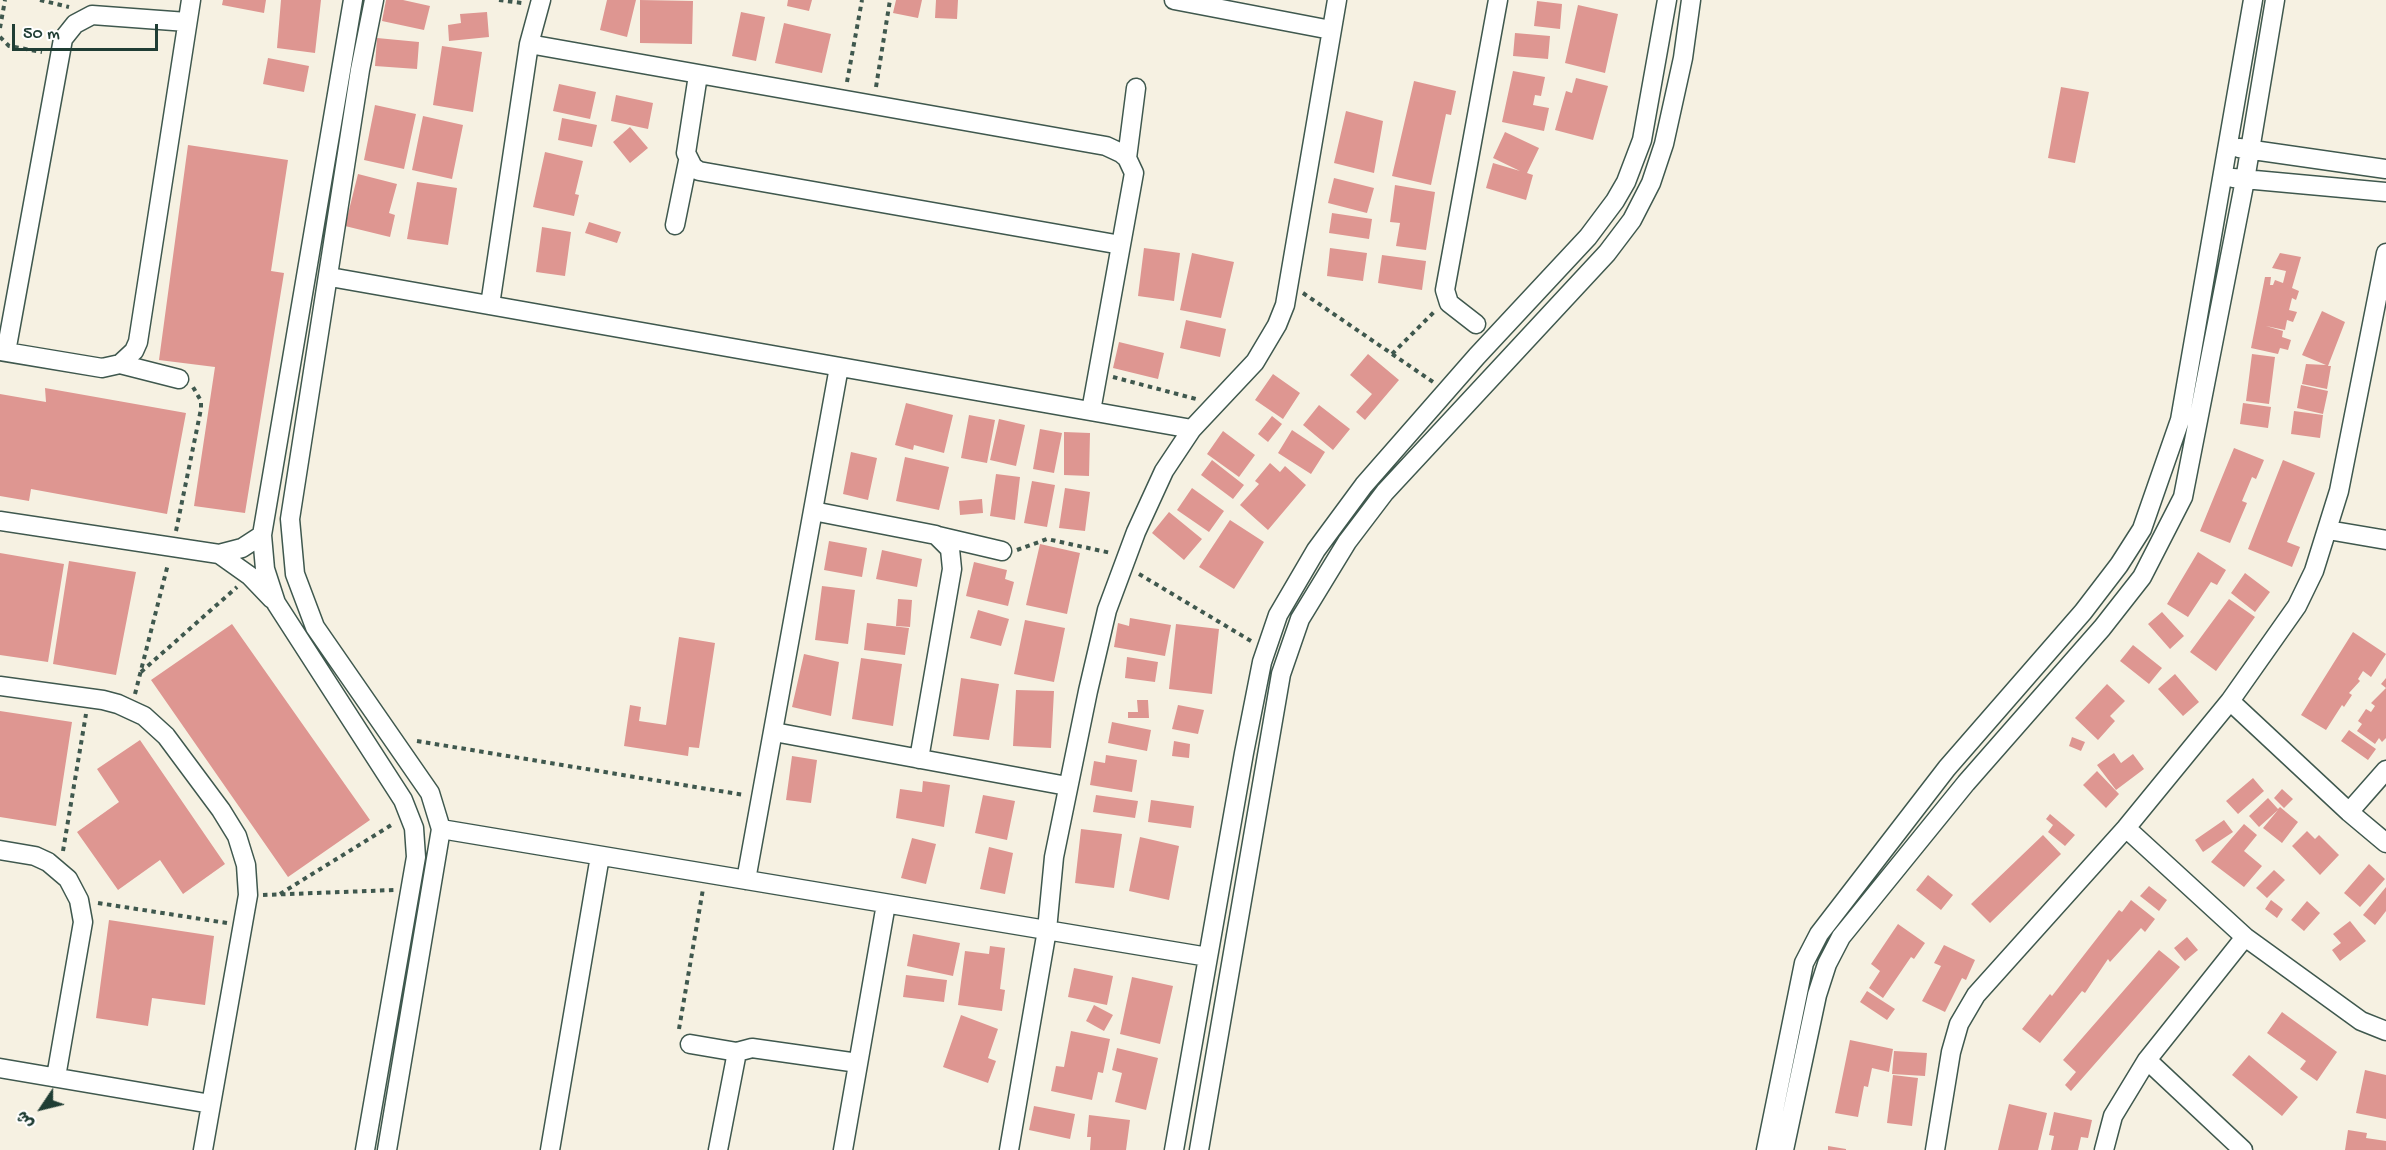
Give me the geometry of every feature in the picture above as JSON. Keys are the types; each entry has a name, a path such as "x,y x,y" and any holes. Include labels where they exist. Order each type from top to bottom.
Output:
{"street":[{"path":"120,364 134,351 138,342 191,0"},
{"path":"276,603 265,569 262,535 353,0"},
{"path":"374,0 360,70 330,277 293,492 291,547 303,601 315,627 350,681 430,793 441,829 387,1150"},
{"path":"1174,0 1331,30"},
{"path":"1009,1150 1047,930 1054,856 1096,650 1125,560 1164,471 1192,429 1247,370 1267,344 1277,325 1290,284 1337,0"},
{"path":"1476,324 1452,307 1446,295 1498,0"},
{"path":"1174,1150 1244,753 1266,649 1286,599 1339,517 1446,391 1588,237 1616,201 1642,140 1667,0"},
{"path":"1199,1150 1281,675 1289,646 1314,593 1347,542 1392,484 1607,253 1626,228 1642,202 1659,164 1683,58 1691,0"},
{"path":"1766,1150 1804,963 1819,934 1947,768 2083,612 2119,565 2142,529 2180,420 2253,0"},
{"path":"1784,1150 1804,1048 1827,964 1841,937 1966,783 2102,628 2142,577 2183,496 2245,180 2275,0"},
{"path":"490,305 529,44 540,3"},
{"path":"179,379 120,364 102,368 3,351 59,56 68,31 83,18 92,15 187,22"},
{"path":"529,44 1106,146 1127,158"},
{"path":"1658,53 1683,58"},
{"path":"340,66 360,70"},
{"path":"675,225 688,161 687,146 698,75"},
{"path":"1090,411 1134,173 1127,158 1136,88"},
{"path":"2226,147 2386,169"},
{"path":"688,161 693,167 707,174 1121,245"},
{"path":"2222,176 2386,192"},
{"path":"1935,1150 1951,1052 1959,1024 1976,995 2126,828 2230,701 2297,606 2314,571 2339,490 2386,253"},
{"path":"330,277 1192,429"},
{"path":"746,880 839,367"},
{"path":"813,511 936,535 1002,551"},
{"path":"0,521 219,554 242,548 262,535"},
{"path":"2328,530 2386,540"},
{"path":"919,759 953,559 950,549 936,535"},
{"path":"219,554 250,576 276,603 410,814 416,843 410,890 365,1150"},
{"path":"332,692 350,681"},
{"path":"0,686 88,698 131,709 150,721 166,736 230,822 243,850 248,895 203,1150"},
{"path":"2230,701 2349,812 2386,843"},
{"path":"774,732 1067,786"},
{"path":"1244,753 1267,755"},
{"path":"1947,768 1966,783"},
{"path":"2349,812 2386,770"},
{"path":"2126,828 2245,937 2361,1021 2386,1031"},
{"path":"441,829 1208,957"},
{"path":"0,850 35,856 59,870 75,889 79,900 83,922 56,1077"},
{"path":"550,1150 600,856"},
{"path":"843,1150 886,904"},
{"path":"2104,1150 2113,1116 2146,1060 2245,937"},
{"path":"690,1044 737,1052 752,1048 858,1063"},
{"path":"718,1150 737,1052"},
{"path":"2146,1060 2242,1150"},
{"path":"0,1068 211,1104"},
{"path":"377,1083 399,1086"}],"path":[{"path":"0,28 5,0"},
{"path":"499,0 540,3"},
{"path":"844,100 862,0"},
{"path":"873,105 890,0"},
{"path":"0,37 9,46 59,56"},
{"path":"1290,284 1446,391"},
{"path":"1392,354 1446,295"},
{"path":"1097,374 1214,403"},
{"path":"131,709 173,546 201,409 201,401 193,387 179,379"},
{"path":"1002,551 1019,550 1047,539 1125,560 1266,649"},
{"path":"141,672 250,576"},
{"path":"59,870 88,698"},
{"path":"389,736 761,798"},
{"path":"279,894 410,814"},
{"path":"690,1044 681,1037 679,1026 706,873"},
{"path":"248,895 410,890"},
{"path":"79,900 243,926"}],"building":[{"path":"223,0 266,0 264,13 222,5"},
{"path":"281,0 321,0 315,53 277,48"},
{"path":"386,0 403,0 430,6 424,30 382,21"},
{"path":"607,0 636,0 627,37 600,30"},
{"path":"640,0 693,1 692,44 640,43"},
{"path":"788,0 812,0 809,11 787,6"},
{"path":"896,0 922,0 918,18 893,13"},
{"path":"936,0 958,0 957,19 935,18"},
{"path":"1537,1 1562,4 1560,29 1534,26"},
{"path":"1578,5 1618,14 1605,73 1565,63"},
{"path":"487,12 489,37 449,41 448,25 461,23 460,14"},
{"path":"741,12 765,17 756,61 732,56"},
{"path":"784,23 831,34 822,73 775,63"},
{"path":"1515,33 1550,36 1548,59 1513,56"},
{"path":"377,38 419,42 417,69 375,66"},
{"path":"442,46 482,52 473,112 433,105"},
{"path":"268,58 309,66 304,92 263,84"},
{"path":"1513,71 1545,77 1541,96 1535,95 1533,105 1549,108 1544,131 1502,122"},
{"path":"1576,78 1608,86 1593,140 1555,130 1566,91 1572,93"},
{"path":"1414,81 1456,91 1451,115 1446,114 1431,185 1392,176"},
{"path":"559,84 596,92 590,119 553,111"},
{"path":"2061,87 2089,92 2075,163 2048,158"},
{"path":"616,95 653,103 648,129 611,121"},
{"path":"375,105 416,114 404,169 364,160"},
{"path":"1346,111 1383,121 1374,173 1334,163"},
{"path":"423,116 463,125 452,179 412,170"},
{"path":"562,118 597,125 592,147 558,140"},
{"path":"630,127 648,148 630,163 613,142"},
{"path":"1505,132 1539,148 1527,173 1533,175 1526,200 1486,188 1493,163 1520,171 1493,158"},
{"path":"188,145 288,160 271,271 284,273 245,513 194,506 215,367 159,360"},
{"path":"545,152 583,161 575,194 579,195 574,216 533,207"},
{"path":"358,174 397,184 389,213 395,215 390,237 345,226"},
{"path":"1334,178 1374,188 1367,213 1328,203"},
{"path":"417,182 457,188 448,245 407,239"},
{"path":"1395,185 1435,192 1426,250 1396,246 1400,223 1390,222"},
{"path":"1332,213 1372,219 1369,239 1329,233"},
{"path":"589,222 621,232 617,243 585,233"},
{"path":"542,227 571,232 565,276 536,272"},
{"path":"1144,248 1180,253 1174,301 1138,296"},
{"path":"1330,248 1367,253 1363,281 1327,276"},
{"path":"1192,253 1234,262 1221,318 1180,310"},
{"path":"2280,253 2301,257 2292,288 2299,291 2296,300 2292,298 2289,310 2297,312 2293,322 2287,320 2285,330 2266,326 2283,331 2282,337 2291,340 2288,350 2280,348 2278,354 2251,348 2265,277 2271,277 2270,285 2273,285 2275,280 2283,283 2286,271 2272,268"},
{"path":"1382,255 1426,261 1422,290 1378,283"},
{"path":"2322,311 2345,322 2328,366 2331,366 2327,389 2302,384 2306,364 2326,365 2302,355"},
{"path":"1186,320 1226,329 1220,357 1180,348"},
{"path":"1119,342 1164,353 1158,379 1113,368"},
{"path":"1368,354 1399,380 1365,420 1356,412 1372,394 1350,375"},
{"path":"2252,354 2275,357 2269,404 2246,401"},
{"path":"1273,374 1300,393 1283,419 1255,400"},
{"path":"2301,385 2328,391 2323,414 2297,408"},
{"path":"45,388 186,413 167,514 31,489 29,501 0,496 0,394 46,402"},
{"path":"906,403 953,415 944,453 914,445 913,450 895,445"},
{"path":"2243,403 2271,407 2268,428 2240,424"},
{"path":"1319,405 1350,429 1333,450 1303,425"},
{"path":"2294,411 2323,415 2320,438 2291,434"},
{"path":"969,415 995,420 987,463 961,458"},
{"path":"1272,416 1282,424 1268,442 1258,434"},
{"path":"999,419 1025,425 1016,466 990,460"},
{"path":"1040,429 1062,433 1054,473 1033,469"},
{"path":"1292,430 1325,452 1311,474 1278,453"},
{"path":"1223,431 1255,455 1239,477 1207,454"},
{"path":"1064,432 1090,433 1089,476 1064,475"},
{"path":"2234,448 2264,460 2256,479 2252,477 2242,501 2247,503 2230,543 2200,531"},
{"path":"851,452 877,458 868,500 843,494"},
{"path":"905,457 949,467 939,510 896,501"},
{"path":"1212,460 1244,485 1233,499 1201,475"},
{"path":"2283,460 2315,473 2287,542 2300,547 2292,567 2248,549"},
{"path":"1270,463 1280,472 1285,466 1306,485 1268,530 1240,505 1259,484 1255,481"},
{"path":"996,474 1020,477 1015,520 990,516"},
{"path":"1032,481 1055,485 1047,527 1024,523"},
{"path":"1065,488 1090,492 1085,531 1059,528"},
{"path":"1192,488 1224,511 1209,532 1177,510"},
{"path":"982,499 983,513 960,515 959,501"},
{"path":"1169,512 1202,539 1184,560 1152,533"},
{"path":"1230,520 1264,542 1234,589 1199,567"},
{"path":"829,541 867,548 862,577 824,570"},
{"path":"1040,544 1080,553 1067,614 1026,605"},
{"path":"882,550 922,559 917,587 876,579"},
{"path":"2198,552 2226,570 2217,585 2211,582 2188,617 2167,604"},
{"path":"0,553 64,564 48,662 0,655"},
{"path":"69,561 136,572 116,675 53,664"},
{"path":"974,562 1007,570 1005,579 1014,582 1008,606 966,596"},
{"path":"2245,573 2270,592 2255,612 2231,593"},
{"path":"822,586 855,590 848,644 815,640"},
{"path":"898,599 912,600 910,627 896,626"},
{"path":"2229,599 2255,617 2216,671 2190,652"},
{"path":"978,610 1009,619 1001,646 970,638"},
{"path":"2162,612 2184,636 2170,649 2148,624"},
{"path":"1130,618 1171,625 1165,656 1114,647 1118,623 1129,626"},
{"path":"1025,620 1065,628 1054,682 1014,674"},
{"path":"867,623 909,628 905,655 864,650"},
{"path":"232,624 370,820 288,877 151,680"},
{"path":"1176,624 1219,629 1212,694 1169,689"},
{"path":"2353,632 2386,654 2371,677 2363,671 2358,679 2360,681 2349,693 2352,695 2344,707 2342,705 2326,730 2301,715"},
{"path":"679,637 715,643 699,748 689,747 688,756 624,746 630,705 641,707 639,721 666,725"},
{"path":"2133,645 2162,668 2149,684 2120,661"},
{"path":"804,654 839,662 831,716 792,707"},
{"path":"1127,657 1158,662 1155,682 1125,678"},
{"path":"861,658 902,664 893,726 852,719"},
{"path":"2175,674 2199,702 2183,716 2158,689"},
{"path":"961,678 999,684 989,740 953,736"},
{"path":"2386,678 2386,688 2381,684"},
{"path":"2107,684 2125,701 2110,716 2115,721 2098,740 2075,718"},
{"path":"2386,688 2386,738 2382,742 2379,738 2375,744 2357,731 2362,724 2358,721 2366,709 2371,712 2375,706 2371,703"},
{"path":"1016,690 1054,691 1051,748 1013,746"},
{"path":"1137,700 1148,700 1149,718 1128,718 1128,712 1138,712"},
{"path":"1178,705 1204,710 1198,734 1172,729"},
{"path":"0,711 72,722 56,826 0,817"},
{"path":"1112,722 1151,730 1147,751 1108,743"},
{"path":"2349,730 2376,749 2368,760 2341,741"},
{"path":"2072,737 2085,742 2081,751 2069,746"},
{"path":"140,740 225,864 183,894 160,860 118,890 77,832 119,802 97,769"},
{"path":"1174,741 1190,744 1189,758 1172,756"},
{"path":"2114,753 2121,763 2133,754 2144,769 2116,790 2097,765"},
{"path":"1106,755 1137,760 1132,792 1090,785 1094,761 1105,763"},
{"path":"792,756 817,760 811,803 786,800"},
{"path":"2097,771 2119,794 2106,808 2083,785"},
{"path":"2253,778 2264,791 2238,814 2226,801"},
{"path":"923,781 950,785 944,827 896,818 900,789 922,792"},
{"path":"2282,789 2293,799 2284,808 2274,798"},
{"path":"983,795 1015,801 1007,840 975,833"},
{"path":"1096,795 1138,801 1135,818 1093,812"},
{"path":"2268,798 2278,809 2280,807 2298,822 2282,843 2263,828 2278,810 2259,827 2249,816"},
{"path":"1151,800 1194,806 1191,828 1148,822"},
{"path":"2050,814 2075,835 2065,846 2048,832 2053,825 2046,819"},
{"path":"2224,820 2233,832 2203,852 2195,840"},
{"path":"2244,824 2257,835 2244,851 2262,866 2244,887 2211,862"},
{"path":"1081,829 1122,834 1114,888 1075,883"},
{"path":"2307,831 2315,839 2319,835 2339,855 2320,875 2292,846"},
{"path":"2043,835 2061,854 1990,923 1971,904"},
{"path":"1140,837 1179,846 1169,900 1129,891"},
{"path":"912,838 936,844 926,884 901,878"},
{"path":"989,847 1013,853 1005,894 980,889"},
{"path":"2369,864 2385,879 2360,907 2344,893"},
{"path":"2274,870 2285,880 2267,898 2256,888"},
{"path":"1928,875 1953,895 1941,910 1916,890"},
{"path":"2149,886 2167,900 2159,911 2140,896"},
{"path":"2386,887 2386,911 2375,925 2363,915"},
{"path":"2131,900 2155,919 2145,932 2141,928 2110,962 2108,959 2085,993 2082,991 2040,1043 2022,1029 2050,994 2052,996 2119,910 2122,912"},
{"path":"2271,900 2283,909 2277,918 2265,909"},
{"path":"2307,901 2320,913 2304,931 2291,920"},
{"path":"109,920 214,936 205,1005 152,998 148,1026 96,1018"},
{"path":"2350,921 2366,941 2340,961 2332,950 2341,943 2333,934"},
{"path":"1898,924 1925,943 1914,959 1911,957 1883,998 1869,988 1880,971 1871,964"},
{"path":"913,934 960,943 953,976 907,966"},
{"path":"2187,937 2198,950 2185,961 2174,948"},
{"path":"1944,945 1975,960 1966,980 1962,978 1945,1012 1922,1001 1941,966 1934,963"},
{"path":"990,946 1005,948 1000,989 1005,990 1002,1011 958,1005 965,951 989,954"},
{"path":"2159,950 2180,967 2071,1091 2065,1085 2076,1072 2063,1060"},
{"path":"1074,968 1113,976 1107,1005 1068,997"},
{"path":"906,975 947,980 944,1002 903,997"},
{"path":"1132,977 1173,986 1160,1044 1120,1034"},
{"path":"1867,991 1895,1009 1887,1020 1860,1002"},
{"path":"1094,1005 1113,1015 1104,1031 1086,1021"},
{"path":"2282,1012 2337,1052 2317,1081 2300,1069 2306,1061 2267,1033"},
{"path":"961,1015 998,1029 988,1058 996,1061 988,1083 943,1067"},
{"path":"1071,1031 1110,1039 1103,1073 1098,1072 1092,1100 1051,1091 1056,1066 1064,1067"},
{"path":"1850,1040 1893,1049 1889,1072 1872,1068 1868,1087 1864,1086 1858,1117 1835,1113"},
{"path":"1117,1048 1158,1058 1146,1110 1115,1102 1122,1073 1112,1070"},
{"path":"1894,1051 1927,1053 1925,1076 1892,1074"},
{"path":"2249,1055 2298,1097 2282,1116 2232,1075"},
{"path":"2365,1070 2386,1075 2386,1119 2356,1113"},
{"path":"1893,1075 1918,1078 1912,1126 1887,1123"},
{"path":"2009,1104 2047,1113 2038,1150 1998,1150"},
{"path":"1034,1106 1075,1114 1070,1139 1029,1130"},
{"path":"2054,1112 2092,1120 2088,1138 2081,1137 2078,1150 2051,1150 2054,1136 2049,1135"},
{"path":"1089,1115 1130,1120 1126,1150 1090,1150 1091,1137 1087,1137"},
{"path":"2348,1130 2367,1133 2366,1138 2386,1141 2386,1150 2345,1150"},
{"path":"1828,1146 1846,1149 1846,1150 1828,1150"}]}
